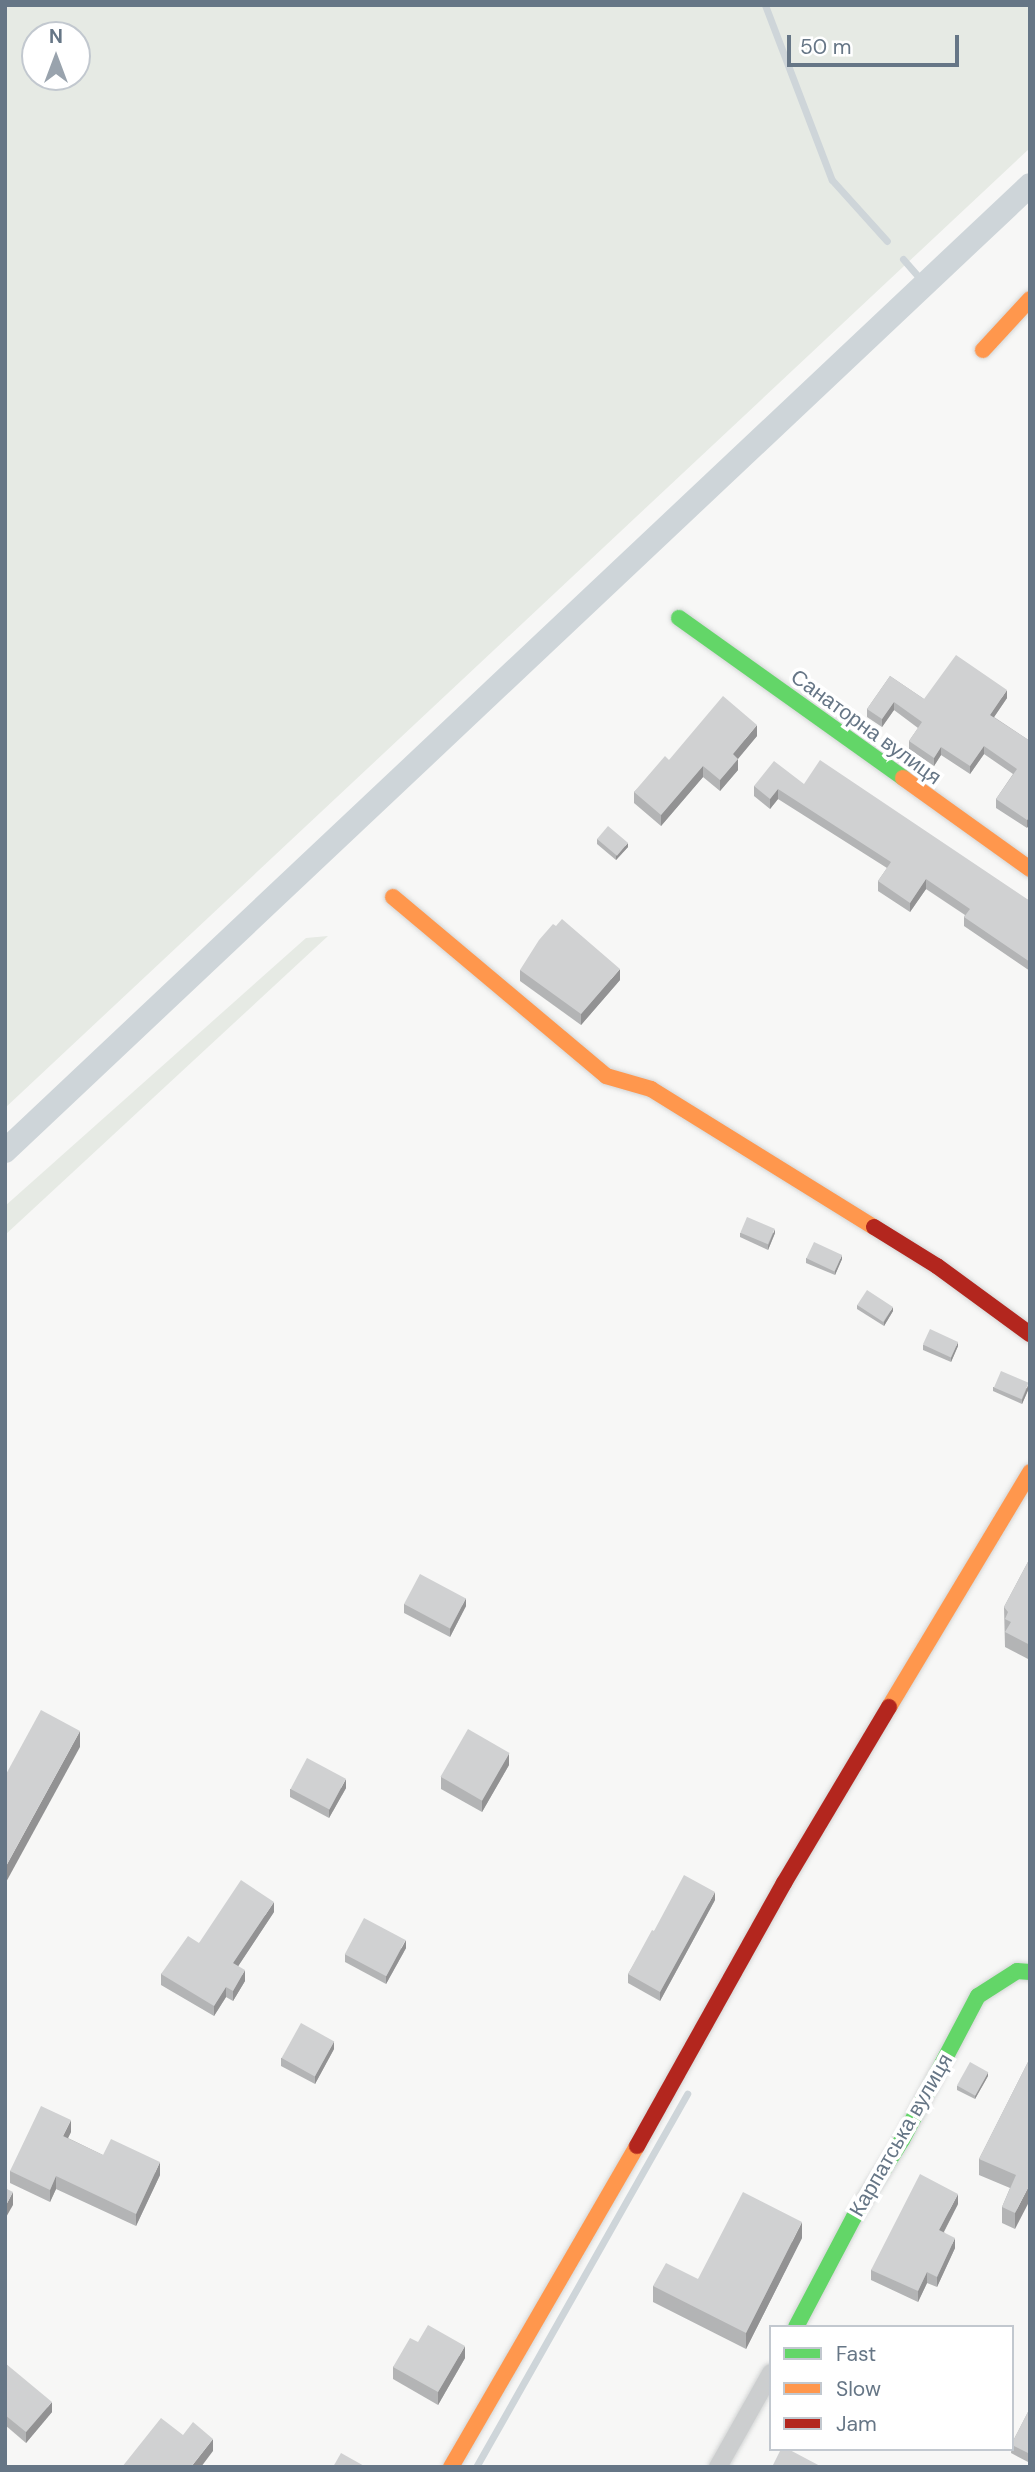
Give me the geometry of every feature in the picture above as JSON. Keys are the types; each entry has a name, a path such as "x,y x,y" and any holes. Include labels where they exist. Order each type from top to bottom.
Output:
{"street":[{"path":"984,350 1030,299"},
{"name":"Санаторна вулиця","path":"679,618 1030,869"},
{"path":"393,897 606,1076 651,1089 937,1266 1030,1334"},
{"path":"451,2467 650,2124 784,1883 1030,1472"},
{"name":"Карпатська вулиця","path":"797,2325 854,2217 902,2140 978,1996 1017,1971 1030,1972"},
{"path":"718,2467 769,2376"}],"shaded area":[{"path":"5,5 1030,5 1030,148 5,1108"},
{"path":"328,936 5,1235 5,1206 306,938"}],"building":[{"path":"956,655 1007,690 990,715 1030,741 1030,816 1027,820 996,799 1017,769 984,746 970,766 941,747 934,758 909,741 922,722 894,702 882,719 867,709 890,676 924,699"},
{"path":"723,696 757,725 733,754 738,759 720,780 703,766 661,815 634,792 665,756 669,760"},
{"path":"820,760 1030,901 1030,962 964,917 970,909 926,879 910,903 878,881 891,862 778,789 770,799 754,786 774,761 804,784"},
{"path":"608,826 628,843 617,856 597,839"},
{"path":"562,919 620,969 581,1014 520,970 539,940 553,924 556,926"},
{"path":"747,1217 775,1229 768,1244 740,1233"},
{"path":"814,1242 842,1255 834,1271 806,1258"},
{"path":"867,1290 893,1307 883,1322 857,1305"},
{"path":"930,1329 958,1342 951,1358 923,1344"},
{"path":"1001,1371 1029,1383 1022,1399 994,1388"},
{"path":"1030,1558 1030,1645 1005,1632 1011,1622 1005,1619 1008,1612 1004,1607"},
{"path":"420,1574 466,1598 450,1628 404,1604"},
{"path":"41,1710 80,1731 5,1868 5,1776"},
{"path":"468,1729 510,1753 482,1801 440,1777"},
{"path":"307,1758 346,1779 329,1810 291,1789"},
{"path":"684,1875 715,1892 660,1992 628,1974"},
{"path":"241,1880 274,1902 233,1963 245,1970 233,1991 226,1987 214,2006 161,1974 188,1936 199,1943"},
{"path":"364,1918 405,1940 386,1976 345,1954"},
{"path":"301,2023 334,2041 315,2076 282,2058"},
{"path":"1030,2058 1030,2184 1015,2213 1002,2207 1016,2175 979,2159"},
{"path":"970,2062 988,2072 975,2096 957,2086"},
{"path":"41,2106 71,2120 63,2136 103,2155 111,2139 160,2162 136,2214 56,2176 50,2190 10,2171"},
{"path":"920,2174 958,2194 939,2230 955,2238 937,2277 927,2272 918,2291 871,2270"},
{"path":"5,2188 13,2192 5,2207"},
{"path":"743,2192 802,2222 746,2333 653,2286 666,2263 698,2279"},
{"path":"428,2325 465,2346 438,2392 393,2367 410,2338 418,2342"},
{"path":"5,2363 52,2402 26,2432 5,2415"},
{"path":"1030,2408 1030,2454 1014,2446 1014,2439"},
{"path":"161,2418 183,2435 193,2422 213,2439 191,2467 122,2467"},
{"path":"780,2451 792,2451 822,2467 772,2467"},
{"path":"341,2453 366,2467 333,2467"}],"waterway":[{"path":"765,5 832,180 887,241"},
{"path":"5,1151 1030,185"},
{"path":"903,259 925,284"},
{"path":"476,2467 687,2094"}],"traffic: fast":[{"path":"679,618 903,778"},
{"path":"797,2325 854,2217 902,2140 978,1996 1017,1971 1030,1972"}],"traffic: slow":[{"path":"983,350 1030,299"},
{"path":"903,778 1030,869"},
{"path":"393,897 606,1076 651,1089 874,1227"},
{"path":"889,1707 1030,1472"},
{"path":"451,2467 637,2146"}],"traffic: jam":[{"path":"874,1227 937,1266 1030,1334"},
{"path":"637,2146 784,1883 889,1707"}]}
